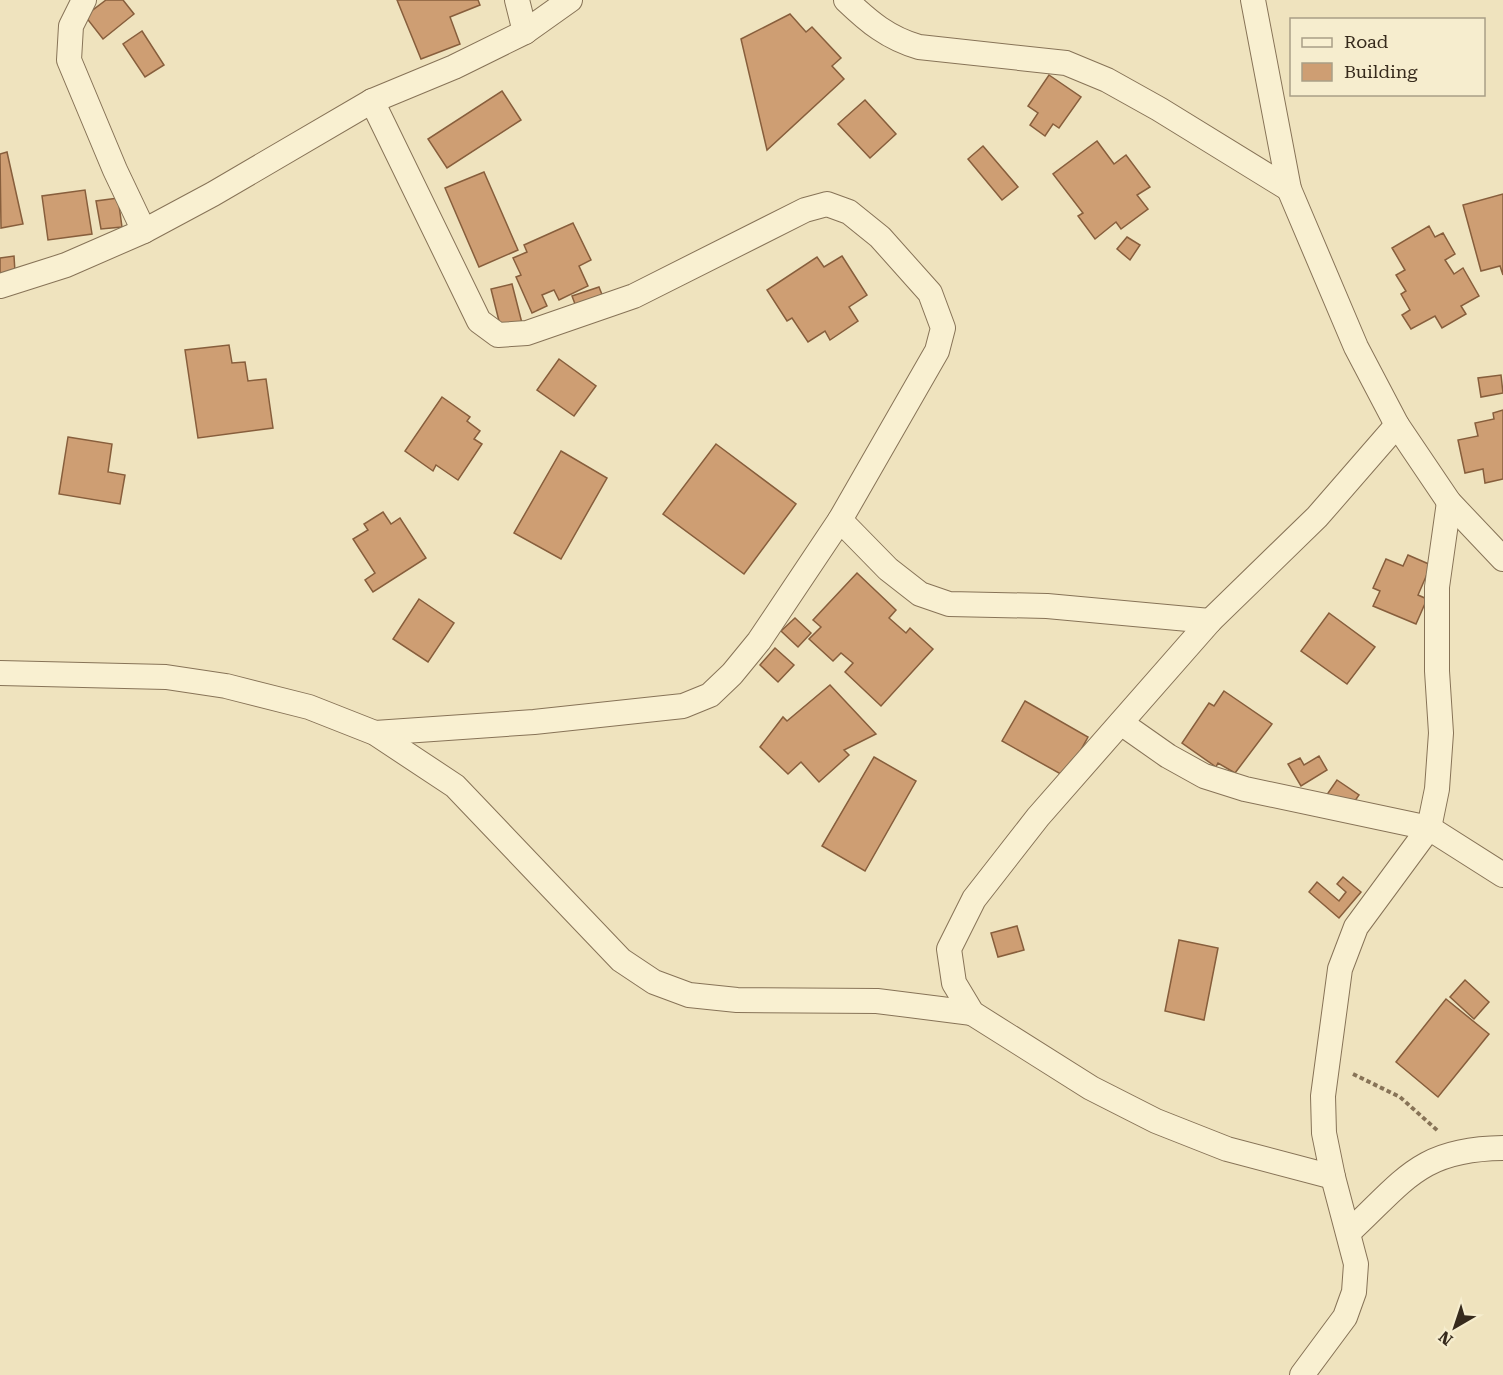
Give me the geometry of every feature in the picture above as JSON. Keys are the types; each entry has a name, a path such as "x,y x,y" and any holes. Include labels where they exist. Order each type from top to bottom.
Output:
{"street":[{"path":"84,0 71,26 69,60 110,159 144,231"},
{"path":"517,0 525,32"},
{"path":"0,286 66,265 144,231 213,194 372,101 454,67 525,32 570,0"},
{"path":"846,0 881,32 909,44 1066,63 1107,80 1159,109 1289,189"},
{"path":"1253,0 1289,189 1356,347 1397,425 1449,502 1503,559"},
{"path":"372,101 479,321 498,335 527,333 634,296 805,210 827,204 849,212 880,237 930,294 943,328 937,351 840,520 759,641 711,695 683,706 534,722 375,733"},
{"path":"972,1013 954,983 949,949 974,899 1038,817 1210,621 1317,518 1397,425"},
{"path":"1302,1375 1331,1338 1348,1309 1354,1292 1356,1264 1324,1133 1323,1096 1340,969 1356,927 1430,828 1437,789 1441,733 1437,671 1437,587 1449,502"},
{"path":"840,520 888,569 920,594 949,604 1047,606 1210,621"},
{"path":"0,673 166,677 226,686 309,707 375,733 455,786 614,952 654,982 689,995 737,1000 877,1001 972,1013 1091,1088 1156,1120 1227,1149 1333,1177"},
{"path":"1121,723 1168,756 1203,776 1245,789 1430,828 1503,875"},
{"path":"1349,1232 1407,1175 1441,1156 1503,1148"}],"path":[{"path":"1327,1063 1400,1097 1461,1152"}],"building":[{"path":"106,0 123,0 134,14 103,39 85,16"},
{"path":"397,0 478,0 480,5 450,17 460,44 421,59"},
{"path":"790,14 806,32 812,27 841,58 832,66 844,79 767,150 741,39"},
{"path":"142,31 164,65 145,77 123,44"},
{"path":"1049,75 1081,97 1059,128 1053,124 1045,136 1030,125 1038,113 1028,106"},
{"path":"502,91 521,120 447,168 428,139"},
{"path":"865,100 896,134 870,158 838,124"},
{"path":"1097,141 1114,164 1126,155 1150,187 1137,195 1148,209 1121,229 1116,222 1095,239 1078,216 1083,213 1053,174"},
{"path":"983,146 1018,187 1002,200 968,159"},
{"path":"7,152 23,224 1,228 0,154"},
{"path":"484,172 518,250 479,267 445,188"},
{"path":"85,190 92,234 48,240 42,196"},
{"path":"1503,194 1503,275 1500,266 1481,271 1463,205"},
{"path":"118,198 122,227 101,229 96,201"},
{"path":"573,223 591,260 579,266 588,286 559,300 554,290 542,295 547,306 532,313 516,277 521,275 513,258 527,252 524,245"},
{"path":"1429,226 1435,237 1443,233 1455,254 1445,260 1454,274 1463,268 1479,296 1461,306 1466,314 1442,328 1435,316 1411,329 1402,315 1410,310 1401,294 1406,291 1396,275 1405,270 1392,248"},
{"path":"1127,237 1140,245 1130,260 1117,249"},
{"path":"14,256 15,272 0,274 0,258"},
{"path":"842,256 867,295 849,307 858,321 830,340 825,331 808,342 792,318 787,321 767,290 817,257 824,267"},
{"path":"512,284 523,327 502,333 491,289"},
{"path":"599,287 605,302 578,312 572,296"},
{"path":"229,345 232,363 245,362 248,381 266,379 273,428 198,438 185,350"},
{"path":"559,359 596,386 574,416 537,390"},
{"path":"1501,375 1503,393 1481,397 1478,378"},
{"path":"442,397 470,417 467,421 480,431 474,439 482,444 458,480 436,465 433,471 405,451"},
{"path":"1503,410 1503,479 1485,483 1483,469 1465,473 1458,440 1478,436 1475,423 1494,419 1493,413"},
{"path":"68,437 112,444 108,472 125,475 120,504 59,494"},
{"path":"716,444 796,504 744,574 663,514"},
{"path":"561,451 607,478 561,559 514,533"},
{"path":"383,512 391,524 400,518 426,558 373,592 365,580 375,573 353,539 368,530 364,524"},
{"path":"1408,555 1431,565 1418,595 1427,599 1416,624 1373,606 1380,591 1373,588 1386,559 1403,566"},
{"path":"857,573 896,610 889,618 906,633 910,628 933,649 881,706 845,672 853,663 841,653 833,661 809,639 821,627 813,620"},
{"path":"419,599 454,623 428,662 393,639"},
{"path":"1329,613 1375,647 1347,684 1301,651"},
{"path":"795,618 811,633 798,647 781,631"},
{"path":"775,648 794,665 778,682 760,665"},
{"path":"830,685 876,734 844,750 849,755 819,782 801,762 788,774 760,747 783,717 787,721"},
{"path":"1224,691 1272,724 1235,773 1218,763 1216,767 1182,743 1209,703 1214,706"},
{"path":"1025,701 1088,737 1066,777 1002,741"},
{"path":"1319,756 1327,770 1301,786 1288,764 1300,758 1304,765"},
{"path":"874,757 916,781 865,871 822,846"},
{"path":"1337,780 1359,795 1348,811 1326,796"},
{"path":"1343,877 1361,892 1339,918 1309,892 1317,882 1339,901 1346,892 1337,884"},
{"path":"1017,926 1024,950 998,957 991,933"},
{"path":"1179,940 1218,948 1204,1020 1165,1011"},
{"path":"1465,980 1489,1002 1474,1019 1450,997"},
{"path":"1446,999 1489,1034 1438,1097 1396,1062"}]}
